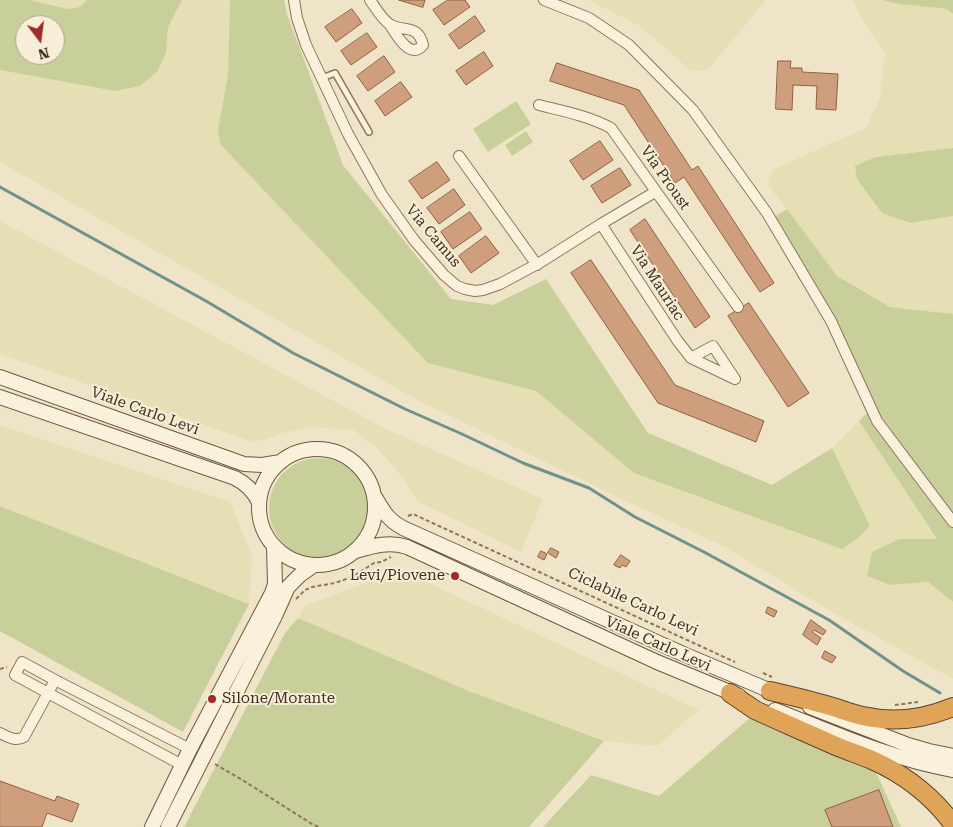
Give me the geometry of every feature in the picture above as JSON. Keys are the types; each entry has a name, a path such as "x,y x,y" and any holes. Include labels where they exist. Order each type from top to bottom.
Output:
{"highway":[{"path":"774,685 858,715 884,719 898,720 921,717 953,707"},
{"path":"730,693 755,710 871,760 892,771 926,794 953,824"}],"street":[{"name":"Via Camus","path":"294,0 297,18 306,45 348,134 382,195 414,240 444,275 457,286 465,289 483,290 500,284 537,265 655,192"},
{"path":"370,0 390,25"},
{"path":"544,0 589,18 629,45 693,110 767,213 830,320 877,421 953,522"},
{"name":"Via Proust","path":"539,105 582,116 611,128 738,307"},
{"path":"459,156 537,265"},
{"name":"Via Mauriac","path":"601,224 676,340 691,358"},
{"name":"Viale Carlo Levi","path":"0,377 237,462 255,465 281,462"},
{"path":"0,397 235,478 253,492 259,502"},
{"path":"314,449 338,452 349,458 362,470 372,486 375,497 376,509 372,526 364,542 347,558 326,565 301,563 288,558 274,547 263,528 259,515 262,487 270,473 281,462 296,453 314,449"},
{"name":"Viale Carlo Levi","path":"375,497 387,517 403,528 672,649 774,685 826,714 898,742 953,756"},
{"name":"Viale Carlo Levi","path":"356,551 386,544 407,547 640,655 730,693 899,757 953,770"},
{"path":"152,827 182,764 272,593 274,584 274,547"},
{"path":"168,827 288,587 314,565"},
{"path":"182,764 15,675 22,662 190,749"},
{"path":"0,733 16,739 25,735 55,680"}],"lane":[{"path":"322,78 335,73 369,132"}],"path":[{"name":"Ciclabile Carlo Levi","path":"407,519 409,515 413,514 735,662"},
{"path":"296,599 312,587 352,578 374,563 388,559 393,552"},
{"path":"762,673 774,685"},
{"path":"894,705 918,702"},
{"path":"209,760 312,824 320,827"}],"shaded area":[{"path":"30,0 87,0 80,7 68,9"},
{"path":"182,0 230,0 228,75 218,129 428,363 536,391 635,473 870,526 832,448 859,421 937,539 899,539 872,552 867,576 890,585 928,582 953,602 953,679 827,609 725,547 421,402 0,162 0,70 115,91 140,86 157,72 166,53 168,27"},
{"path":"588,0 766,0 708,70 691,71 640,26"},
{"path":"852,0 884,0 900,4 947,9 953,14 953,148 876,157 910,223 953,216 953,314 890,307 837,276 768,185 772,170 866,128 880,98 885,53 863,21"},
{"path":"0,221 382,427 543,499 521,552 423,504 410,491 404,479 393,466 374,446 354,430 308,427 263,440 250,441 0,354"},
{"path":"0,425 230,502 252,556 249,604 0,506"},
{"path":"401,570 699,710 657,746 604,741 469,691 298,618 306,605"}],"green space":[{"path":"0,0 30,0 68,9 80,7 87,0 182,0 168,27 166,53 157,72 140,86 115,91 0,70"},
{"path":"230,0 284,0 287,14 343,165 451,299 493,305 546,279 648,433 772,485 832,448 870,526 858,538 842,549 634,473 536,391 428,363 220,144 218,129 228,75"},
{"path":"884,0 953,0 953,14 947,9 900,4"},
{"path":"516,101 531,124 488,152 473,129"},
{"path":"526,131 533,142 512,156 505,145"},
{"path":"953,148 953,216 910,223 882,213 857,179 855,166 876,157"},
{"path":"787,209 837,276 890,307 953,314 953,602 928,582 890,585 867,576 872,552 899,539 937,539 859,421 871,409 843,348 771,219"},
{"path":"319,458 338,462 354,473 365,489 369,508 365,527 354,543 338,554 319,558 300,554 284,543 273,527 269,508 273,489 284,473 300,462"},
{"path":"0,506 249,604 183,732 0,631"},
{"path":"298,618 469,691 604,741 529,827 184,827 285,633"},
{"path":"751,717 874,768 901,827 543,827 591,775 659,796"}],"building":[{"path":"399,0 425,0 423,7"},
{"path":"448,0 465,0 470,7 444,25 433,10"},
{"path":"352,9 362,23 336,42 325,27"},
{"path":"475,16 485,31 459,49 449,35"},
{"path":"367,33 377,47 351,65 341,51"},
{"path":"484,52 493,66 466,85 456,71"},
{"path":"384,56 395,72 368,91 357,76"},
{"path":"778,61 791,61 790,68 802,68 802,72 838,74 836,110 816,109 817,86 793,85 792,110 776,109"},
{"path":"557,63 639,90 692,170 698,166 774,283 760,292 684,177 675,183 624,105 550,81"},
{"path":"401,82 412,97 385,116 375,101"},
{"path":"600,141 613,160 583,180 570,161"},
{"path":"437,162 450,180 422,199 409,181"},
{"path":"620,168 631,185 602,203 591,186"},
{"path":"454,189 465,205 439,224 427,208"},
{"path":"470,212 482,229 453,249 441,232"},
{"path":"645,219 710,317 695,328 630,230"},
{"path":"486,236 499,253 471,273 459,256"},
{"path":"591,260 675,385 764,421 756,442 658,403 571,273"},
{"path":"749,303 809,393 788,407 728,316"},
{"path":"551,548 559,552 556,558 548,553"},
{"path":"541,551 547,554 544,560 538,557"},
{"path":"621,555 630,561 626,567 622,565 620,568 614,565"},
{"path":"768,607 777,611 774,617 766,613"},
{"path":"811,620 826,631 823,635 814,630 812,632 821,638 817,645 803,635"},
{"path":"825,651 836,657 832,663 822,658"},
{"path":"0,781 55,801 57,796 79,804 72,822 47,813 42,827 0,827"},
{"path":"879,790 893,827 832,827 825,810"}],"waterway":[{"path":"0,187 206,301 293,353 405,409 523,463 589,488 635,517 829,620 903,671 940,693"}],"place":[{"name":"Levi/Piovene","path":"455,576"},
{"name":"Silone/Morante","path":"212,699"}]}
